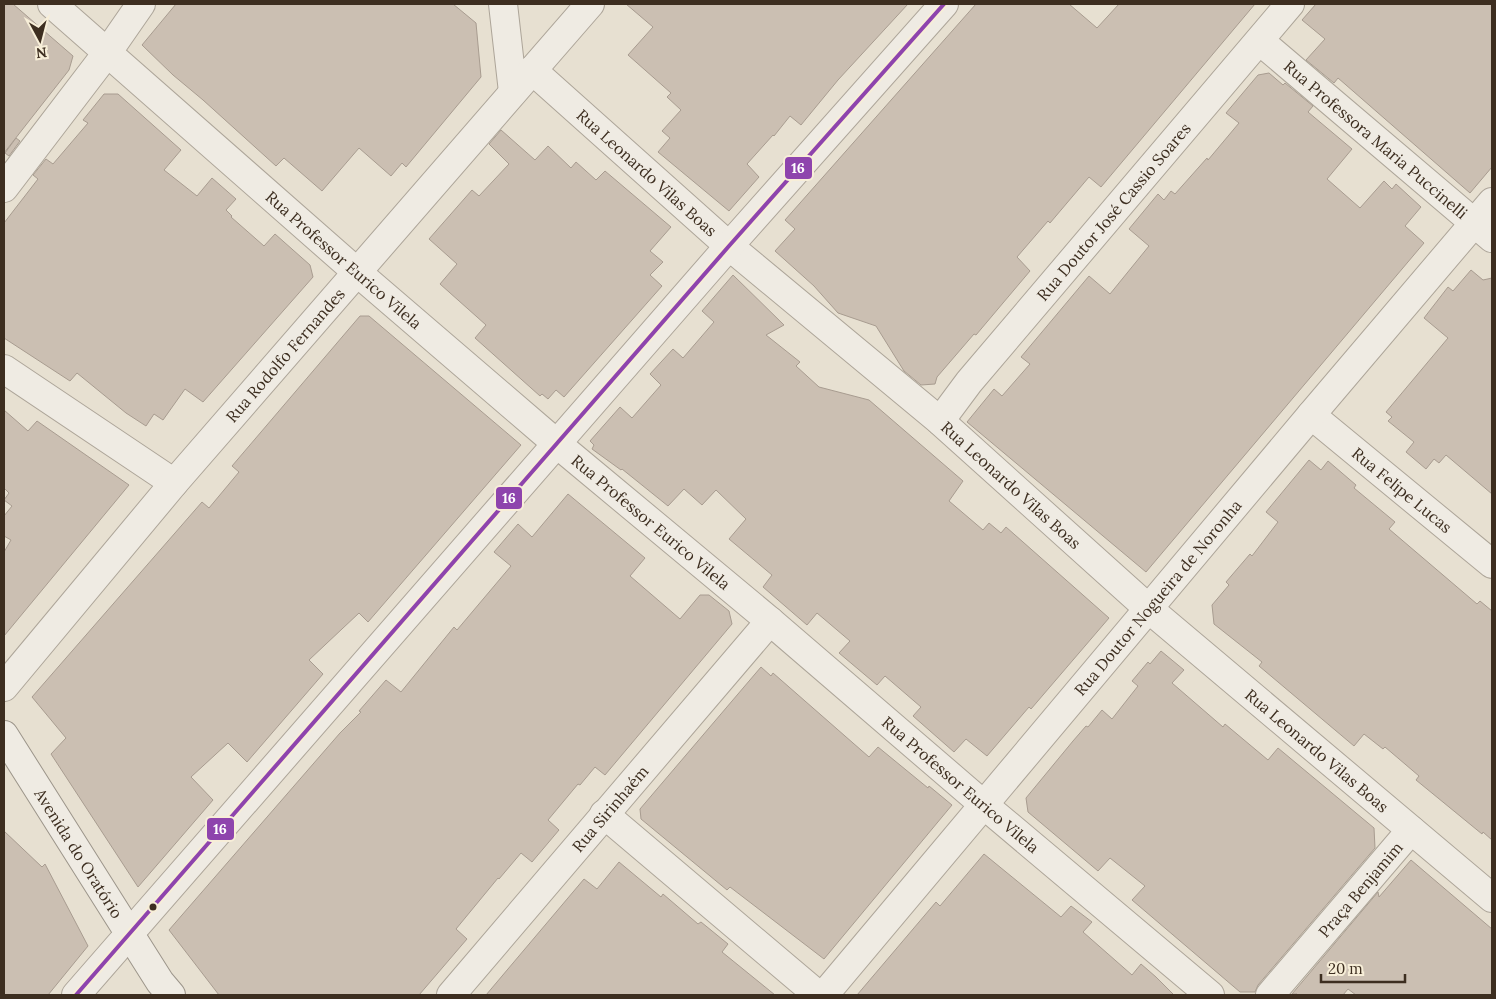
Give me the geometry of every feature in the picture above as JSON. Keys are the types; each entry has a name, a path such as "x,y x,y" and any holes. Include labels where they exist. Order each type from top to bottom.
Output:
{"street":[{"name":"Rua Professor Eurico Vilela","path":"52,4 358,274 1210,995"},
{"path":"4,188 142,4"},
{"path":"503,4 513,92"},
{"name":"Rua Rodolfo Fernandes","path":"4,686 174,483 358,274 590,4"},
{"path":"76,995 728,246 944,4"},
{"name":"Rua Doutor José Cassio Soares","path":"940,421 969,382 1290,4"},
{"name":"Rua Professora Maria Puccinelli","path":"1260,41 1483,231"},
{"name":"Rua Leonardo Vilas Boas","path":"532,70 728,246 940,421 1149,609 1492,898"},
{"name":"Rua Doutor Nogueira de Noronha","path":"824,995 1311,415 1483,231 1492,202"},
{"path":"4,369 174,483"},
{"name":"Rua Felipe Lucas","path":"1311,415 1492,564"},
{"name":"Rua Sirinhaém","path":"451,995 770,622"},
{"name":"Avenida do Oratório","path":"4,735 160,982 171,995"},
{"path":"604,814 818,995"},
{"name":"Praça Benjamim","path":"1270,995 1411,830"}],"building":[{"path":"4,4 13,4 73,56 69,70 4,153"},
{"path":"176,4 453,4 476,23 481,77 406,167 402,163 391,176 359,148 322,191 284,158 276,166 142,45"},
{"path":"626,4 908,4 838,80 801,125 790,116 747,164 759,177 729,211 658,152 670,138 662,131 681,110 667,97 671,93 628,55 653,27"},
{"path":"976,4 1069,4 1097,28 1119,4 1255,4 1101,187 1089,177 1050,223 1048,221 1017,257 1030,271 976,335 974,334 937,377 935,384 921,385 904,371 876,326 838,313 814,286 775,251 795,229 785,220"},
{"path":"1316,4 1492,4 1492,167 1470,193 1338,78 1334,83 1306,60 1325,39 1302,20"},
{"path":"1269,73 1283,85 1285,83 1313,106 1308,112 1352,149 1327,179 1360,208 1384,181 1392,189 1396,184 1421,207 1405,226 1424,243 1146,572 967,422 994,389 1002,396 1030,364 1021,357 1089,276 1110,294 1149,246 1129,229 1158,194 1164,200 1171,191 1175,194 1207,158 1208,160 1239,123 1226,113 1258,75"},
{"path":"104,94 118,94 181,150 164,170 197,196 212,178 236,199 226,210 231,217 264,246 275,234 310,265 313,277 203,402 185,389 163,420 154,414 146,426 126,413 77,373 70,381 4,338 4,223 38,179 33,175 46,159 53,164 88,123 83,120"},
{"path":"501,130 535,160 548,146 571,168 576,162 596,180 605,171 671,227 650,251 663,262 650,275 662,286 564,397 556,390 548,399 542,394 540,396 475,338 486,325 440,284 457,264 429,239 472,190 479,196 509,164 489,144"},
{"path":"16,138 20,141 9,156 5,153"},
{"path":"1471,270 1483,280 1492,278 1492,494 1446,455 1439,463 1434,459 1426,469 1406,452 1414,442 1388,421 1392,417 1386,412 1448,338 1424,318 1448,287 1453,291"},
{"path":"733,275 784,325 766,335 800,362 796,366 819,387 869,400 963,481 949,501 983,530 989,523 1001,533 1006,527 1109,618 1031,709 1029,707 987,756 966,739 954,752 913,716 921,707 885,676 877,685 839,653 850,641 817,613 807,625 763,587 772,575 729,539 746,519 716,490 702,505 684,489 668,506 622,469 592,449 594,445 590,441 620,407 632,418 661,385 650,374 673,349 683,358 714,322 702,311"},
{"path":"360,316 369,316 521,445 368,622 359,613 309,660 323,674 247,762 228,743 191,777 213,800 138,887 51,754 66,738 32,697 202,502 209,508 239,472 232,466"},
{"path":"4,410 28,431 37,421 129,485 4,636 4,552 11,540 4,536 4,516 12,506 4,500 9,493 4,488"},
{"path":"1309,460 1321,470 1328,461 1356,485 1354,488 1395,522 1389,529 1477,604 1480,601 1492,611 1492,840 1416,780 1419,776 1385,747 1383,749 1364,734 1354,746 1259,666 1262,662 1214,624 1212,605 1229,585 1226,582 1250,554 1252,556 1278,522 1266,512"},
{"path":"568,494 645,558 630,576 680,619 700,595 709,595 729,611 732,624 605,775 595,767 580,785 578,784 548,820 559,830 532,862 521,853 498,878 456,929 467,939 419,995 219,995 169,930 340,733 361,712 359,711 386,680 401,692 454,627 457,630 511,566 494,552 518,524 532,537"},
{"path":"1161,651 1184,670 1172,683 1223,727 1225,724 1268,760 1278,748 1374,828 1375,848 1258,985 1255,992 1240,992 1132,900 1145,886 1110,858 1098,871 1028,812 1026,798 1073,741 1102,710 1112,719 1138,686 1132,681 1148,662 1150,664"},
{"path":"761,667 771,676 773,673 869,757 878,747 952,805 824,959 730,887 727,890 641,819 640,809"},
{"path":"4,831 42,867 45,864 88,946 48,995 4,995"},
{"path":"984,854 1061,917 1071,906 1092,922 1083,932 1132,975 1141,964 1174,995 857,995 936,902 940,906"},
{"path":"1411,860 1492,929 1492,995 1356,995 1348,989 1343,995 1292,994 1378,892 1379,897"},
{"path":"619,862 661,897 663,894 698,924 701,922 728,944 722,952 775,995 486,995 584,879 597,889"}],"transit line":[{"name":"16","path":"76,995 729,246 944,4"}]}
